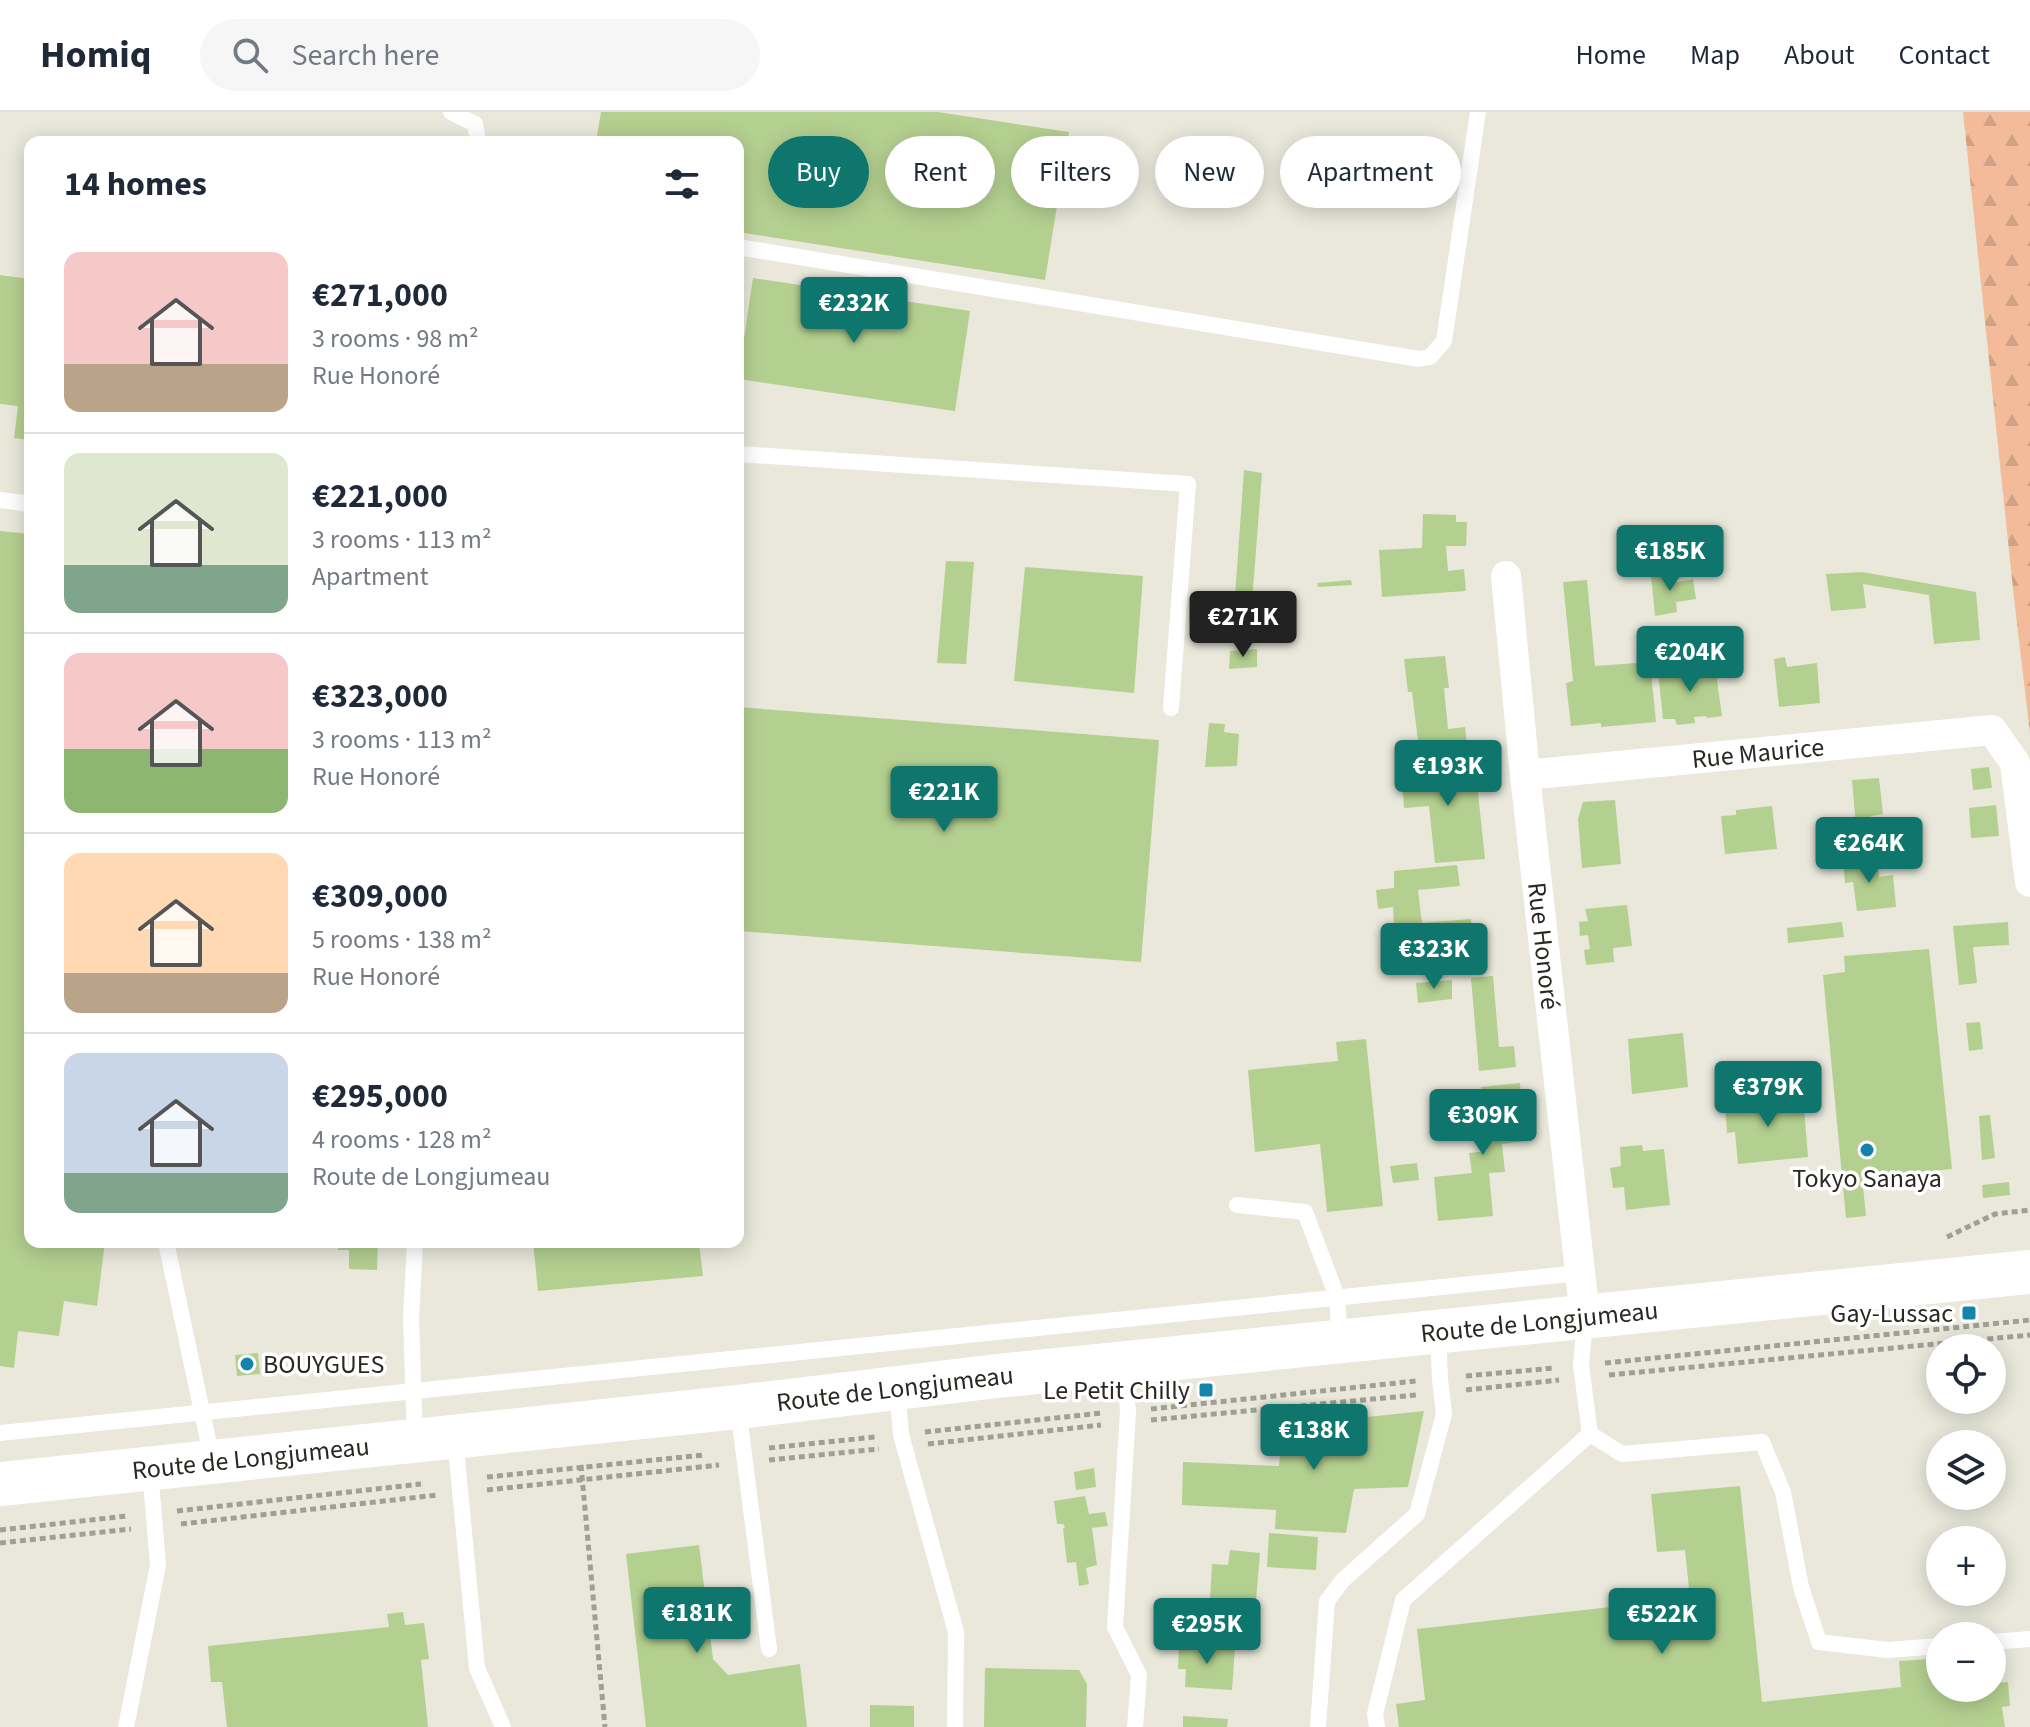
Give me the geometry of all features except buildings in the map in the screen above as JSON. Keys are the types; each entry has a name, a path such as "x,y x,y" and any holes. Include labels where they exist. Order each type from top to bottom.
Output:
{"street":[{"name":"Rue Honoré","path":"1506,576 1585,1317"},
{"name":"Rue Maurice","path":"1525,775 1992,730 2015,763 2030,882"},
{"name":"Route de Longjumeau","path":"0,1484 738,1407 896,1387 2030,1272"}],"lane":[{"path":"744,248 1419,359 1430,357 1444,341 1478,112"},
{"path":"457,114 475,124 477,136"},
{"path":"744,454 1188,484 1171,708"},
{"path":"0,500 24,503"},
{"path":"1237,1205 1305,1212 1337,1297 1340,1343"},
{"path":"167,1248 213,1462"},
{"path":"415,1248 411,1318 413,1391 460,1486 477,1668 503,1727"},
{"path":"0,1433 1580,1273"},
{"path":"1585,1317 1582,1371 1590,1434"},
{"path":"1318,1727 1327,1601 1343,1580 1417,1514 1444,1414 1438,1333"},
{"path":"1124,1365 1127,1417 1115,1627 1139,1675 1135,1727"},
{"path":"896,1387 903,1440 956,1632 955,1727"},
{"path":"738,1407 769,1649"},
{"path":"1590,1434 1622,1454 1762,1442 1783,1492 1801,1587 1819,1642 1887,1650 1926,1647"},
{"path":"1377,1727 1375,1714 1403,1600 1590,1434"},
{"path":"126,1727 158,1565 150,1468"},
{"path":"2006,1641 2030,1639"}],"path":[{"path":"1947,1237 1995,1214 2030,1210"},
{"path":"0,1543 155,1520 460,1486 581,1468 744,1456 1441,1386 2030,1320"},
{"path":"0,1530 155,1520 460,1486 582,1480 744,1456 1582,1371 2030,1335"},
{"path":"577,1423 605,1727"}],"green space":[{"path":"1963,112 2030,112 2030,734 2014,598"}],"place":[{"name":"Tokyo Sanaya","path":"1867,1150"},
{"name":"Gay-Lussac","path":"1969,1313"},
{"name":"BOUYGUES","path":"247,1364"},
{"name":"Le Petit Chilly","path":"1206,1390"}]}
